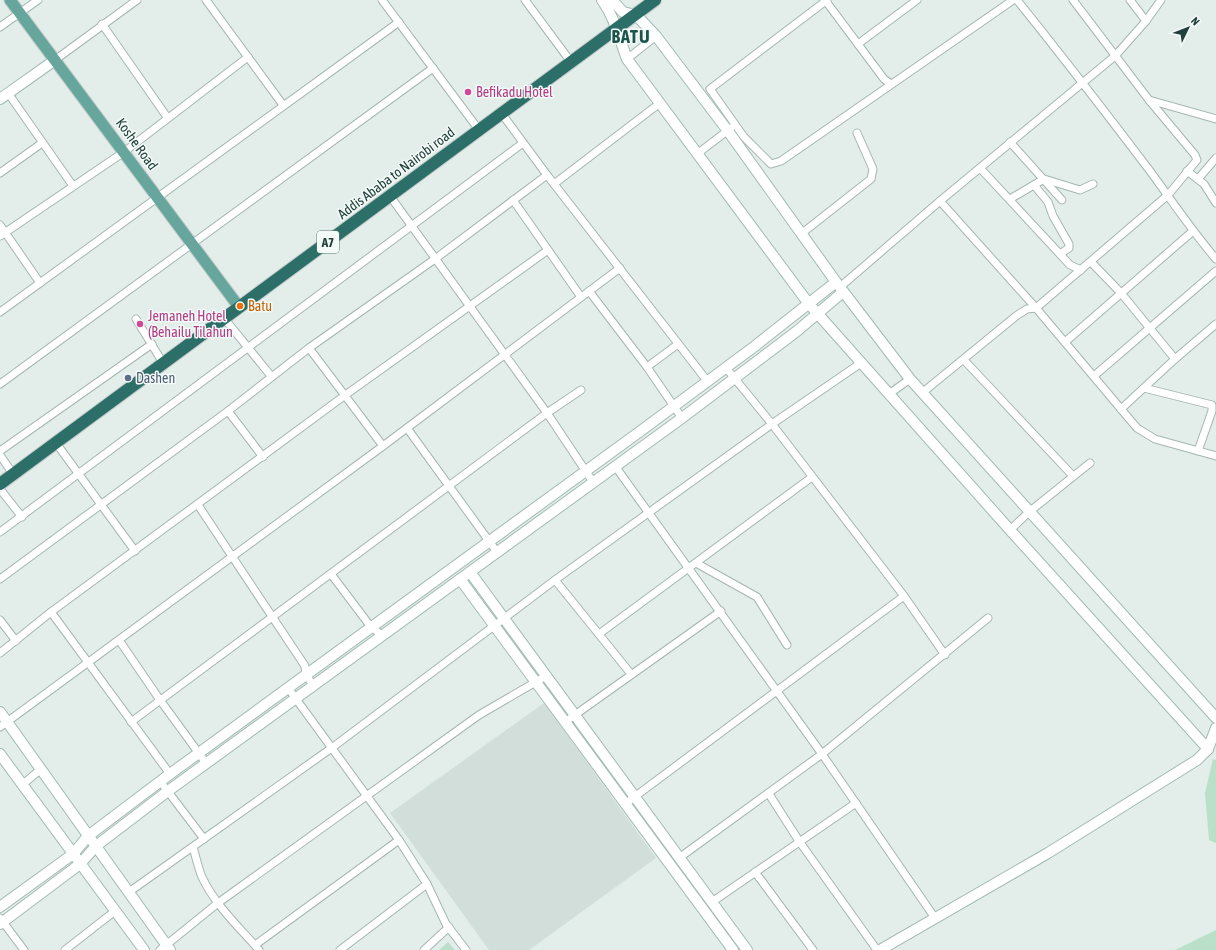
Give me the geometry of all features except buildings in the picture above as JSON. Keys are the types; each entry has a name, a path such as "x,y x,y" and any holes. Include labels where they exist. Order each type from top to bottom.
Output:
{"highway":[{"name":"Addis Ababa to Nairobi road","path":"0,484 655,0"}],"main road":[{"name":"Koshe Road","path":"10,0 239,307"}],"street":[{"path":"0,27 38,0"},
{"path":"73,186 42,143 4,96 137,0"},
{"path":"206,0 283,105"},
{"path":"382,0 479,130"},
{"path":"525,0 571,62"},
{"path":"602,0 613,18 627,59 817,314 1208,749"},
{"path":"612,0 623,12 636,15 656,36 731,128 769,162 774,163 781,161 833,126 1003,3 1013,0"},
{"path":"891,84 884,79 826,0 710,89 731,128 801,234 839,287 910,379 1216,718"},
{"path":"858,44 917,0"},
{"path":"1017,0 1083,83 1168,195 1192,231 1216,259"},
{"path":"922,393 1022,312 1036,308 1091,262 1168,195 1197,160 1148,100 1073,0"},
{"path":"1130,0 1146,21"},
{"path":"24,950 1,921 80,864 96,846 168,791 682,418 797,331 817,314 839,287 1010,142 1115,56 1146,21 1161,0"},
{"path":"0,312 398,22"},
{"path":"102,24 167,118"},
{"path":"627,59 656,36"},
{"path":"3,235 124,152 248,57"},
{"path":"0,384 433,68"},
{"path":"1148,100 1216,119"},
{"path":"554,184 660,103"},
{"path":"1165,119 1168,106"},
{"path":"502,114 547,175 708,382"},
{"path":"697,154 731,128"},
{"path":"801,234 872,179 873,169 857,133"},
{"path":"1010,142 1062,200"},
{"path":"0,173 42,143"},
{"path":"0,532 523,143"},
{"path":"1198,179 1216,158"},
{"path":"980,168 1010,198 1060,254 1073,267 1081,270"},
{"path":"1187,171 1198,179 1216,203"},
{"path":"0,579 228,411 271,376 435,259 547,175"},
{"path":"1010,198 1044,179 1080,190 1093,184"},
{"path":"1034,185 1048,202 1053,216 1069,244 1069,248 1060,254"},
{"path":"390,196 505,355 593,482"},
{"path":"514,200 581,297"},
{"path":"940,201 1036,308 1137,428 1150,436 1216,456"},
{"path":"0,225 3,235 40,283"},
{"path":"1065,342 1192,231"},
{"path":"0,653 51,612 344,396 548,250"},
{"path":"1091,262 1121,292 1175,359"},
{"path":"3,724 383,446 620,268"},
{"path":"1094,376 1216,271"},
{"path":"0,907 73,854 88,836 160,781 288,688 308,670 339,651 489,540 598,463 708,382 809,304 839,287"},
{"path":"589,291 647,367 682,418"},
{"path":"224,318 271,376"},
{"path":"136,319 163,363"},
{"path":"789,320 797,331"},
{"path":"1122,409 1175,359 1216,324"},
{"path":"0,451 152,344"},
{"path":"647,367 678,344"},
{"path":"755,346 763,357"},
{"path":"309,348 383,446"},
{"path":"964,360 1073,476"},
{"path":"129,892 333,747 555,580 649,514 772,424 861,363"},
{"path":"726,368 772,424 904,596 945,655"},
{"path":"889,394 910,379"},
{"path":"1144,388 1212,406 1212,411 1198,451"},
{"path":"131,722 546,413 581,390"},
{"path":"228,411 263,457"},
{"path":"407,428 497,552"},
{"path":"642,430 650,441"},
{"path":"56,443 135,551"},
{"path":"0,456 13,474"},
{"path":"598,463 605,473"},
{"path":"1010,530 1029,512 1090,463"},
{"path":"615,466 856,802 935,918"},
{"path":"599,634 812,477"},
{"path":"0,488 22,517"},
{"path":"540,504 548,515"},
{"path":"198,505 317,682"},
{"path":"696,563 757,597 787,645"},
{"path":"470,572 747,950"},
{"path":"331,574 371,627 382,635"},
{"path":"460,579 732,950"},
{"path":"555,580 631,674"},
{"path":"419,592 427,602"},
{"path":"626,804 904,596"},
{"path":"51,612 170,774"},
{"path":"565,722 721,612"},
{"path":"679,858 822,754 945,655 988,618"},
{"path":"0,620 16,641"},
{"path":"119,640 206,763"},
{"path":"339,651 346,662"},
{"path":"519,660 529,653"},
{"path":"308,670 317,682"},
{"path":"0,712 3,724 41,769 129,892 166,948 218,904 462,726 535,681 546,676"},
{"path":"288,688 333,747 399,840 427,884 438,909 466,950"},
{"path":"242,721 250,732"},
{"path":"769,794 799,841 878,950 1048,853 1197,760 1208,749 1216,728"},
{"path":"0,754 144,950"},
{"path":"22,785 41,769"},
{"path":"160,781 204,839"},
{"path":"133,802 140,812"},
{"path":"712,902 856,802"},
{"path":"193,847 202,876 218,904 257,947 399,840"},
{"path":"755,872 813,950"},
{"path":"340,950 427,884"},
{"path":"65,950 115,911"},
{"path":"424,950 449,927"}],"shaded area":[{"path":"544,703 656,858 529,950 489,950 390,813"}],"green space":[{"path":"1213,759 1216,760 1216,843 1209,840 1205,793"},
{"path":"1216,930 1216,950 1175,950"},
{"path":"448,942 455,950 439,950"}],"place":[{"name":"Befikadu Hotel","path":"468,92"},
{"name":"Batu","path":"240,306"},
{"name":"Jemaneh Hotel (Behailu Tilahun","path":"140,324"},
{"name":"Dashen","path":"128,378"}],"district":[{"name":"BATU","path":"631,37"}]}
